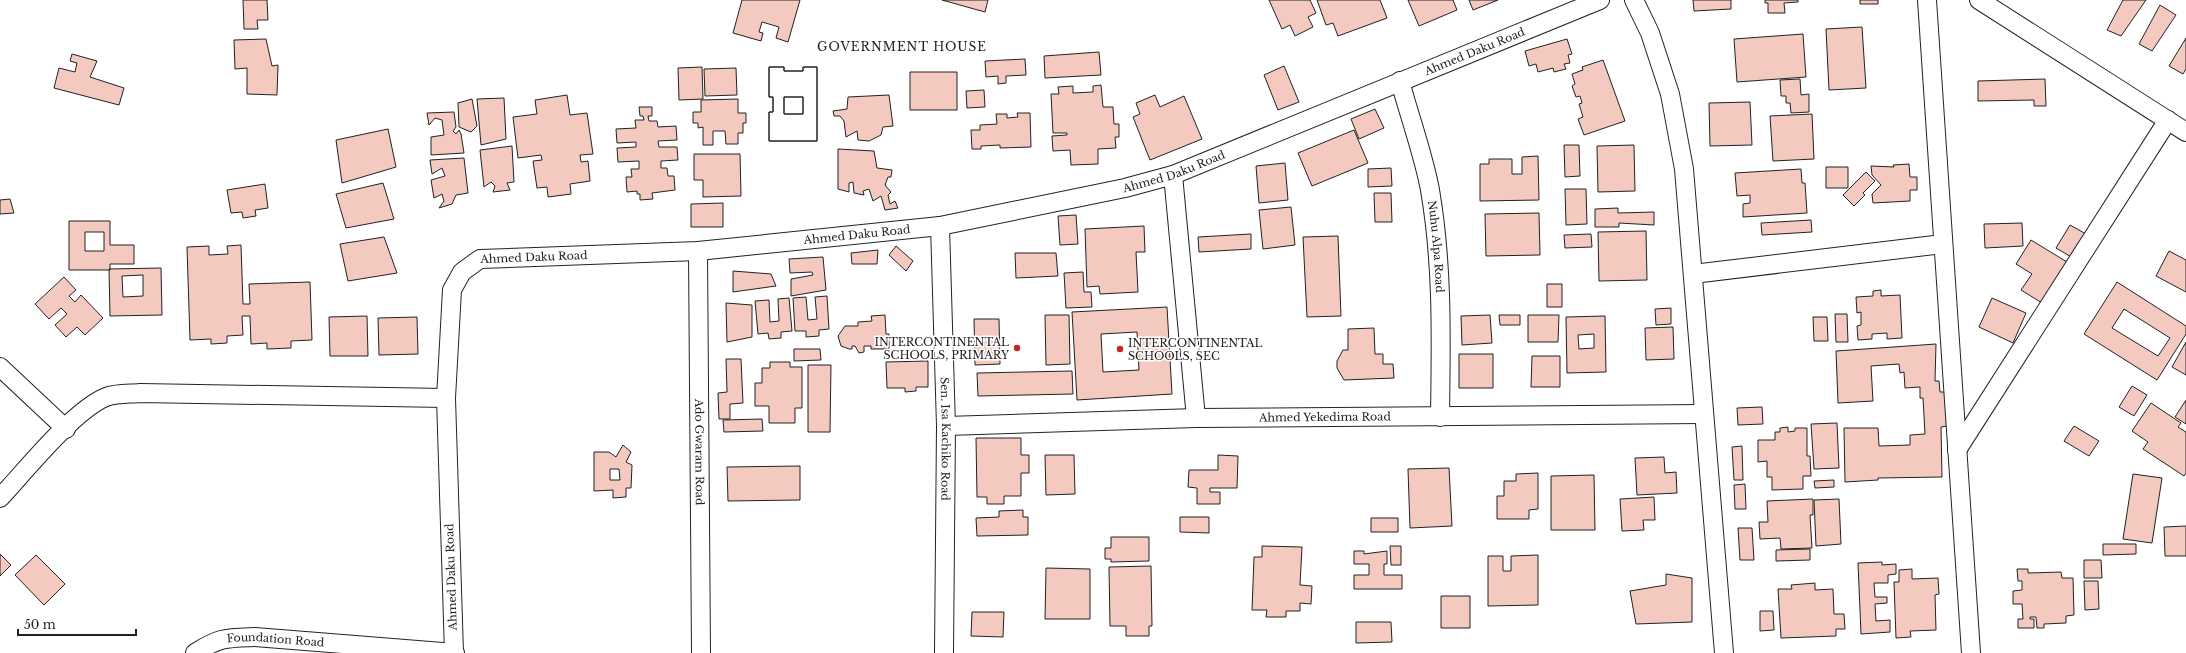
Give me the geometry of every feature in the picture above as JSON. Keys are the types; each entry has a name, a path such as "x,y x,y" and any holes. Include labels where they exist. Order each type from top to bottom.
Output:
{"street":[{"name":"Ahmed Daku Road","path":"454,653 446,398 452,290 462,272 480,260 698,251 940,226 1125,188 1174,176 1400,81 1600,0"},
{"path":"1634,0 1650,34 1670,94 1684,170 1694,274 1724,653"},
{"path":"1927,0 1971,653"},
{"path":"1979,0 2186,132"},
{"name":"Nuhu Alpa Road","path":"1400,81 1430,188 1438,246 1442,308 1440,417"},
{"path":"1957,450 2168,120"},
{"path":"1174,176 1196,418"},
{"name":"Sen. Isa Kachiko Road","path":"940,226 946,426 944,653"},
{"path":"1694,274 1943,244"},
{"name":"Ado Gwaram Road","path":"698,251 701,653"},
{"path":"0,367 66,428"},
{"path":"0,498 86,409 107,397 140,393 446,398"},
{"name":"Ahmed Yekedima Road","path":"946,426 1196,418 1704,414"},
{"name":"Foundation Road","path":"195,653 215,640 255,637 454,653"}],"building":[{"path":"243,0 267,0 268,20 257,20 258,29 244,29"},
{"path":"742,0 800,0 788,42 776,38 779,27 762,22 759,32 763,33 761,41 733,33"},
{"path":"942,0 988,0 985,12"},
{"path":"1269,0 1310,0 1316,13 1308,17 1313,27 1295,36 1290,25 1282,29"},
{"path":"1317,0 1380,0 1387,18 1338,36 1333,23 1326,25"},
{"path":"1408,0 1453,0 1457,10 1419,26"},
{"path":"1469,0 1498,0 1473,10"},
{"path":"1693,0 1731,0 1731,9 1694,11"},
{"path":"1765,0 1798,0 1798,2 1784,3 1785,13 1768,13 1768,3 1765,3"},
{"path":"1860,0 1878,0 1878,4 1860,4"},
{"path":"2123,0 2146,0 2121,36 2107,30"},
{"path":"2160,5 2176,15 2152,51 2139,44"},
{"path":"1862,27 1866,88 1829,90 1826,29"},
{"path":"1803,34 1806,77 1737,82 1734,39"},
{"path":"2186,38 2186,69 2183,74 2169,66"},
{"path":"266,39 272,66 278,65 277,95 247,94 247,68 235,69 234,40"},
{"path":"1567,39 1572,54 1568,55 1570,63 1564,64 1566,69 1554,72 1553,68 1538,72 1536,64 1529,66 1525,51"},
{"path":"1099,52 1101,75 1045,78 1044,56"},
{"path":"72,54 97,61 90,77 124,88 119,105 54,88 59,68 75,72 77,63 70,61"},
{"path":"1025,59 1026,75 1006,76 1006,83 998,84 998,76 986,77 985,61"},
{"path":"1603,60 1625,121 1584,135 1578,119 1583,117 1579,104 1582,103 1580,96 1576,97 1572,86 1575,84 1572,74 1583,70 1582,67"},
{"path":"1284,66 1299,102 1278,110 1264,75"},
{"path":"702,67 703,99 679,100 678,68"},
{"path":"769,67 784,67 784,71 803,71 803,67 817,67 817,141 769,141 769,112 773,112 773,97 769,97","holes":["784,97 803,97 803,114 784,114"]},
{"path":"769,67 784,67 784,71 803,71 803,67 817,67 817,141 769,141 769,112 773,112 773,97 769,97","holes":["784,97 803,97 803,114 784,114"]},
{"path":"736,68 737,95 705,96 704,69"},
{"path":"910,72 957,72 957,110 910,110"},
{"path":"1800,79 1801,95 1809,94 1809,112 1791,113 1790,103 1786,103 1786,96 1781,96 1780,80"},
{"path":"2045,79 2046,106 2034,106 2034,100 1978,101 1978,81"},
{"path":"1101,85 1103,107 1113,107 1114,124 1119,124 1119,137 1115,137 1116,148 1098,149 1098,164 1071,165 1070,150 1053,151 1052,136 1067,135 1067,133 1053,133 1051,94 1059,94 1058,87 1073,86 1073,93 1093,92 1093,86"},
{"path":"984,90 985,107 967,108 966,91"},
{"path":"567,95 570,115 587,113 593,154 580,155 581,162 588,161 590,181 570,184 571,194 548,197 547,187 537,188 533,161 542,160 541,155 518,158 513,117 537,114 535,100"},
{"path":"889,95 893,126 883,127 881,135 869,141 858,140 857,131 846,137 844,121 840,116 834,116 833,111 847,109 848,97"},
{"path":"1155,95 1160,107 1184,96 1202,139 1150,160 1133,117 1140,114 1136,103"},
{"path":"504,98 506,139 481,145 477,99"},
{"path":"472,99 477,126 471,132 459,127 458,103"},
{"path":"738,99 738,113 746,113 746,123 743,123 743,133 738,133 738,144 726,144 725,131 713,131 713,145 703,145 703,127 698,128 698,123 693,123 693,112 701,112 701,100"},
{"path":"1750,102 1752,145 1710,146 1709,103"},
{"path":"639,107 652,107 652,116 648,116 649,121 657,121 658,127 676,126 677,140 658,141 659,147 677,147 678,160 661,161 661,168 667,168 668,176 674,176 675,190 652,193 653,199 640,200 640,194 637,194 637,191 627,192 626,177 632,177 631,169 639,169 639,161 618,162 617,148 636,147 636,142 617,143 616,129 636,128 635,120 644,120 643,116 640,116"},
{"path":"1375,109 1384,128 1359,139 1351,119"},
{"path":"454,112 456,127 453,131 456,134 459,130 461,134 464,153 431,155 431,137 444,135 442,120 435,118 429,125 427,113"},
{"path":"1017,113 1030,113 1031,147 1000,148 1000,145 981,146 981,149 972,149 971,130 980,130 980,125 997,124 996,114 1007,114 1007,118 1018,117"},
{"path":"1812,114 1814,159 1773,161 1770,116"},
{"path":"388,129 396,167 342,183 336,140"},
{"path":"1354,130 1368,163 1312,186 1298,153"},
{"path":"1564,145 1579,145 1580,176 1565,177"},
{"path":"1634,145 1635,191 1598,192 1597,146"},
{"path":"512,146 514,182 507,183 510,190 493,192 495,186 491,182 484,187 480,150"},
{"path":"838,149 874,151 877,168 892,170 891,177 888,177 885,185 891,192 888,195 890,204 895,201 898,208 885,210 881,196 873,201 869,189 863,191 864,195 854,193 853,182 849,183 849,192 838,189"},
{"path":"694,154 740,154 741,196 703,197 703,180 694,180"},
{"path":"1538,156 1539,200 1480,201 1480,164 1489,164 1489,159 1512,159 1512,174 1522,174 1522,157"},
{"path":"464,158 468,193 456,195 452,204 439,208 444,201 442,194 434,198 431,180 445,176 442,168 432,174 430,160"},
{"path":"1285,163 1288,200 1259,203 1256,166"},
{"path":"1909,164 1910,177 1917,177 1917,190 1910,190 1910,201 1873,203 1872,194 1881,185 1872,175 1871,166 1894,167 1893,165"},
{"path":"1826,167 1848,167 1848,188 1826,188"},
{"path":"1391,168 1392,186 1368,187 1368,169"},
{"path":"1801,169 1802,183 1805,183 1807,213 1743,217 1743,204 1750,203 1750,195 1737,196 1735,173"},
{"path":"1866,172 1875,181 1863,193 1865,195 1854,206 1843,195"},
{"path":"383,183 394,219 346,228 336,194"},
{"path":"265,184 268,208 255,210 256,216 243,218 242,212 231,213 227,190"},
{"path":"1565,189 1586,189 1587,224 1566,225"},
{"path":"1374,193 1391,193 1392,222 1375,222"},
{"path":"10,199 14,213 0,214 0,200"},
{"path":"723,203 723,227 691,227 691,204"},
{"path":"1291,207 1295,245 1263,249 1259,210"},
{"path":"1618,208 1618,213 1654,212 1654,225 1619,223 1619,227 1595,227 1595,209"},
{"path":"1539,213 1540,255 1486,256 1485,214"},
{"path":"1076,215 1078,244 1060,245 1058,216"},
{"path":"1811,220 1812,232 1762,235 1761,223"},
{"path":"69,221 110,221 110,245 134,245 134,264 110,264 110,270 69,270","holes":["85,232 104,232 104,251 85,251"]},
{"path":"2022,223 2023,246 1985,248 1984,224"},
{"path":"2070,225 2086,234 2073,258 2056,248"},
{"path":"1144,226 1145,252 1136,252 1138,292 1100,294 1099,286 1087,287 1085,229"},
{"path":"1646,231 1647,280 1599,281 1598,232"},
{"path":"1251,234 1251,249 1199,252 1198,237"},
{"path":"1591,234 1592,247 1565,248 1564,235"},
{"path":"1338,236 1341,316 1307,317 1303,237"},
{"path":"384,237 397,273 348,281 340,244"},
{"path":"2031,240 2067,262 2042,303 2021,290 2032,274 2016,264"},
{"path":"241,245 243,304 250,304 249,284 310,282 312,340 291,341 291,348 267,349 267,343 251,344 250,316 242,316 243,335 227,336 227,343 211,344 211,339 190,340 187,247 209,246 209,255 228,254 227,246"},
{"path":"896,246 913,261 906,271 889,255"},
{"path":"878,250 877,264 852,264 851,253"},
{"path":"2169,251 2186,260 2186,292 2156,276"},
{"path":"1015,253 1056,253 1058,276 1016,278"},
{"path":"823,257 826,290 791,296 791,279 813,275 812,272 790,273 789,259"},
{"path":"161,268 162,315 110,316 109,269","holes":["143,275 143,296 123,297 122,276"]},
{"path":"733,271 771,274 776,286 733,292"},
{"path":"1083,272 1084,292 1091,292 1092,307 1066,308 1064,273"},
{"path":"64,277 76,290 69,296 75,302 81,295 103,318 85,335 77,327 66,337 55,325 67,314 61,308 49,319 35,304"},
{"path":"2117,282 2186,326 2186,334 2157,380 2084,334","holes":["2124,309 2170,338 2158,356 2112,328"]},
{"path":"1547,284 1562,284 1562,307 1547,307"},
{"path":"1881,290 1881,296 1900,295 1902,338 1887,339 1887,333 1872,334 1872,339 1858,340 1857,326 1861,325 1861,312 1857,313 1856,297 1873,296 1873,291"},
{"path":"827,296 829,329 819,330 819,336 806,337 806,331 795,331 793,298 806,297 808,320 817,319 815,297"},
{"path":"789,298 792,331 781,332 781,338 769,339 768,333 758,334 755,301 769,300 770,322 779,321 778,299"},
{"path":"1992,298 2026,313 2013,343 1979,327"},
{"path":"726,303 752,305 752,337 727,342"},
{"path":"1167,307 1172,394 1077,400 1072,312","holes":["1137,332 1139,370 1103,372 1101,334"]},
{"path":"1671,308 1671,324 1656,325 1655,309"},
{"path":"1835,314 1847,314 1848,342 1836,342"},
{"path":"885,315 886,334 889,334 889,349 871,349 871,346 864,346 864,352 859,353 855,346 852,346 852,349 849,349 841,346 838,336 845,326 858,326 858,322 872,321 871,316"},
{"path":"1045,315 1069,315 1070,364 1046,365"},
{"path":"1490,315 1492,343 1462,345 1461,316"},
{"path":"1499,315 1520,315 1520,325 1500,325"},
{"path":"1528,315 1559,315 1558,342 1528,342"},
{"path":"367,316 368,356 330,356 329,317"},
{"path":"1605,316 1606,372 1567,373 1566,317","holes":["1594,334 1594,348 1579,349 1578,335"]},
{"path":"417,317 418,354 379,355 378,318"},
{"path":"1813,317 1827,317 1828,341 1814,341"},
{"path":"974,319 999,319 1000,364 975,365"},
{"path":"1673,327 1674,359 1646,360 1645,328"},
{"path":"1374,328 1375,354 1383,354 1383,364 1393,364 1394,378 1344,380 1337,368 1337,361 1343,350 1348,350 1348,329"},
{"path":"2186,342 2186,375 2172,367"},
{"path":"1936,344 1935,381 1939,381 1940,392 1949,392 1947,426 1941,427 1942,477 1878,478 1878,480 1845,482 1844,428 1878,428 1879,446 1910,445 1910,435 1925,434 1923,398 1920,398 1920,387 1905,388 1904,372 1900,373 1899,364 1871,366 1873,401 1838,403 1836,351"},
{"path":"794,349 820,349 821,360 794,361"},
{"path":"1459,354 1493,354 1493,388 1459,388"},
{"path":"1532,356 1560,356 1560,387 1531,387"},
{"path":"726,359 741,359 743,403 730,404 730,419 719,419 718,393 727,392"},
{"path":"928,361 928,387 916,387 916,391 905,392 905,388 887,388 886,362"},
{"path":"770,362 790,362 790,367 802,367 802,408 795,408 795,423 769,423 769,406 755,406 755,383 762,383 762,368 770,368"},
{"path":"808,365 831,365 830,432 808,432"},
{"path":"1072,371 1073,394 978,396 977,373"},
{"path":"2132,386 2147,395 2134,416 2119,407"},
{"path":"2186,400 2186,424 2175,417"},
{"path":"2151,403 2181,423 2178,427 2186,432 2186,473 2184,476 2143,449 2148,442 2132,431"},
{"path":"1762,407 1763,424 1738,425 1737,408"},
{"path":"762,419 763,431 724,432 723,420"},
{"path":"1837,423 1839,468 1814,469 1811,424"},
{"path":"2074,426 2099,441 2089,456 2064,441"},
{"path":"1788,427 1788,432 1795,431 1795,428 1807,428 1807,456 1810,456 1811,476 1803,476 1803,489 1772,490 1772,477 1767,477 1767,461 1758,462 1758,440 1775,440 1775,432 1780,432 1780,428"},
{"path":"976,438 1021,438 1021,455 1029,455 1029,473 1021,473 1021,496 1004,496 1004,504 987,504 987,497 977,497"},
{"path":"623,445 631,452 626,462 632,465 631,488 626,488 626,497 613,498 613,490 594,491 594,452 609,452 616,457","holes":["610,469 619,469 620,480 610,480"]},
{"path":"1742,446 1743,480 1734,480 1732,447"},
{"path":"1045,455 1074,455 1075,494 1046,495"},
{"path":"1218,455 1238,456 1237,488 1210,488 1210,492 1220,492 1220,504 1197,504 1197,488 1188,487 1189,470 1218,470"},
{"path":"1664,457 1665,473 1676,472 1677,493 1637,495 1635,458"},
{"path":"800,466 800,500 728,501 727,467"},
{"path":"1449,468 1452,526 1410,528 1408,469"},
{"path":"1538,473 1538,509 1529,510 1529,519 1497,519 1497,496 1504,496 1504,481 1516,481 1516,474"},
{"path":"2133,474 2162,478 2152,543 2123,539"},
{"path":"1594,475 1595,530 1551,530 1551,476"},
{"path":"1834,480 1834,487 1815,488 1814,481"},
{"path":"1745,484 1746,509 1735,509 1734,485"},
{"path":"1654,497 1655,520 1643,520 1644,530 1622,531 1620,499"},
{"path":"1813,499 1813,515 1810,515 1812,548 1781,549 1780,538 1760,539 1759,522 1768,522 1767,501"},
{"path":"1839,499 1841,544 1816,546 1814,500"},
{"path":"1023,510 1023,517 1028,517 1028,535 977,536 976,518 999,517 999,511"},
{"path":"1180,517 1209,517 1209,533 1180,532"},
{"path":"1371,518 1398,518 1398,532 1371,532"},
{"path":"2186,526 2186,556 2165,556 2164,527"},
{"path":"1738,528 1752,528 1754,560 1740,560"},
{"path":"1111,537 1149,537 1149,561 1111,562 1111,559 1105,559 1105,548 1111,548"},
{"path":"2103,544 2136,544 2136,554 2103,555"},
{"path":"1262,546 1302,547 1300,585 1312,586 1311,604 1300,603 1300,611 1286,611 1286,617 1266,617 1267,610 1252,610 1254,557 1262,557"},
{"path":"1390,546 1401,546 1401,565 1391,565"},
{"path":"1810,549 1810,560 1776,561 1776,550"},
{"path":"1354,551 1364,551 1364,554 1387,551 1387,564 1384,564 1384,575 1402,575 1402,589 1354,589 1354,575 1369,575 1369,564 1354,564"},
{"path":"0,554 11,565 0,576"},
{"path":"36,555 65,584 44,605 15,575"},
{"path":"1538,555 1538,605 1488,606 1488,556 1503,556 1503,571 1511,571 1511,556"},
{"path":"2084,560 2101,560 2102,578 2084,578"},
{"path":"1882,562 1882,565 1896,564 1896,574 1888,575 1888,583 1874,583 1875,597 1887,597 1887,603 1875,604 1876,621 1890,620 1890,632 1861,634 1858,563"},
{"path":"1151,566 1152,626 1149,626 1149,636 1126,636 1126,626 1110,626 1109,567"},
{"path":"1046,568 1090,569 1090,619 1045,619"},
{"path":"1912,569 1912,579 1938,578 1939,594 1935,595 1936,630 1910,631 1911,637 1896,638 1894,582 1899,582 1899,570"},
{"path":"2017,569 2028,569 2028,573 2061,572 2062,578 2073,578 2074,615 2066,616 2066,623 2044,624 2044,628 2037,628 2036,617 2030,617 2030,619 2034,619 2034,628 2018,628 2018,619 2023,619 2022,604 2013,604 2013,591 2022,590 2022,581 2018,581"},
{"path":"1666,574 1692,578 1692,622 1636,624 1630,591 1666,585"},
{"path":"2084,581 2098,581 2099,609 2085,610"},
{"path":"1815,583 1815,590 1833,589 1834,614 1844,614 1845,629 1836,629 1836,636 1781,638 1778,589 1792,589 1791,585"},
{"path":"1441,596 1470,596 1470,628 1441,628"},
{"path":"1760,611 1773,611 1774,630 1760,631"},
{"path":"972,612 1004,612 1003,637 971,636"},
{"path":"1356,622 1391,622 1392,642 1356,643"}],"place":[{"name":"INTERCONTINENTAL SCHOOLS, PRIMARY","path":"1017,348"},
{"name":"INTERCONTINENTAL SCHOOLS, SEC","path":"1120,349"}],"district":[{"name":"GOVERNMENT HOUSE","path":"902,46"}]}
